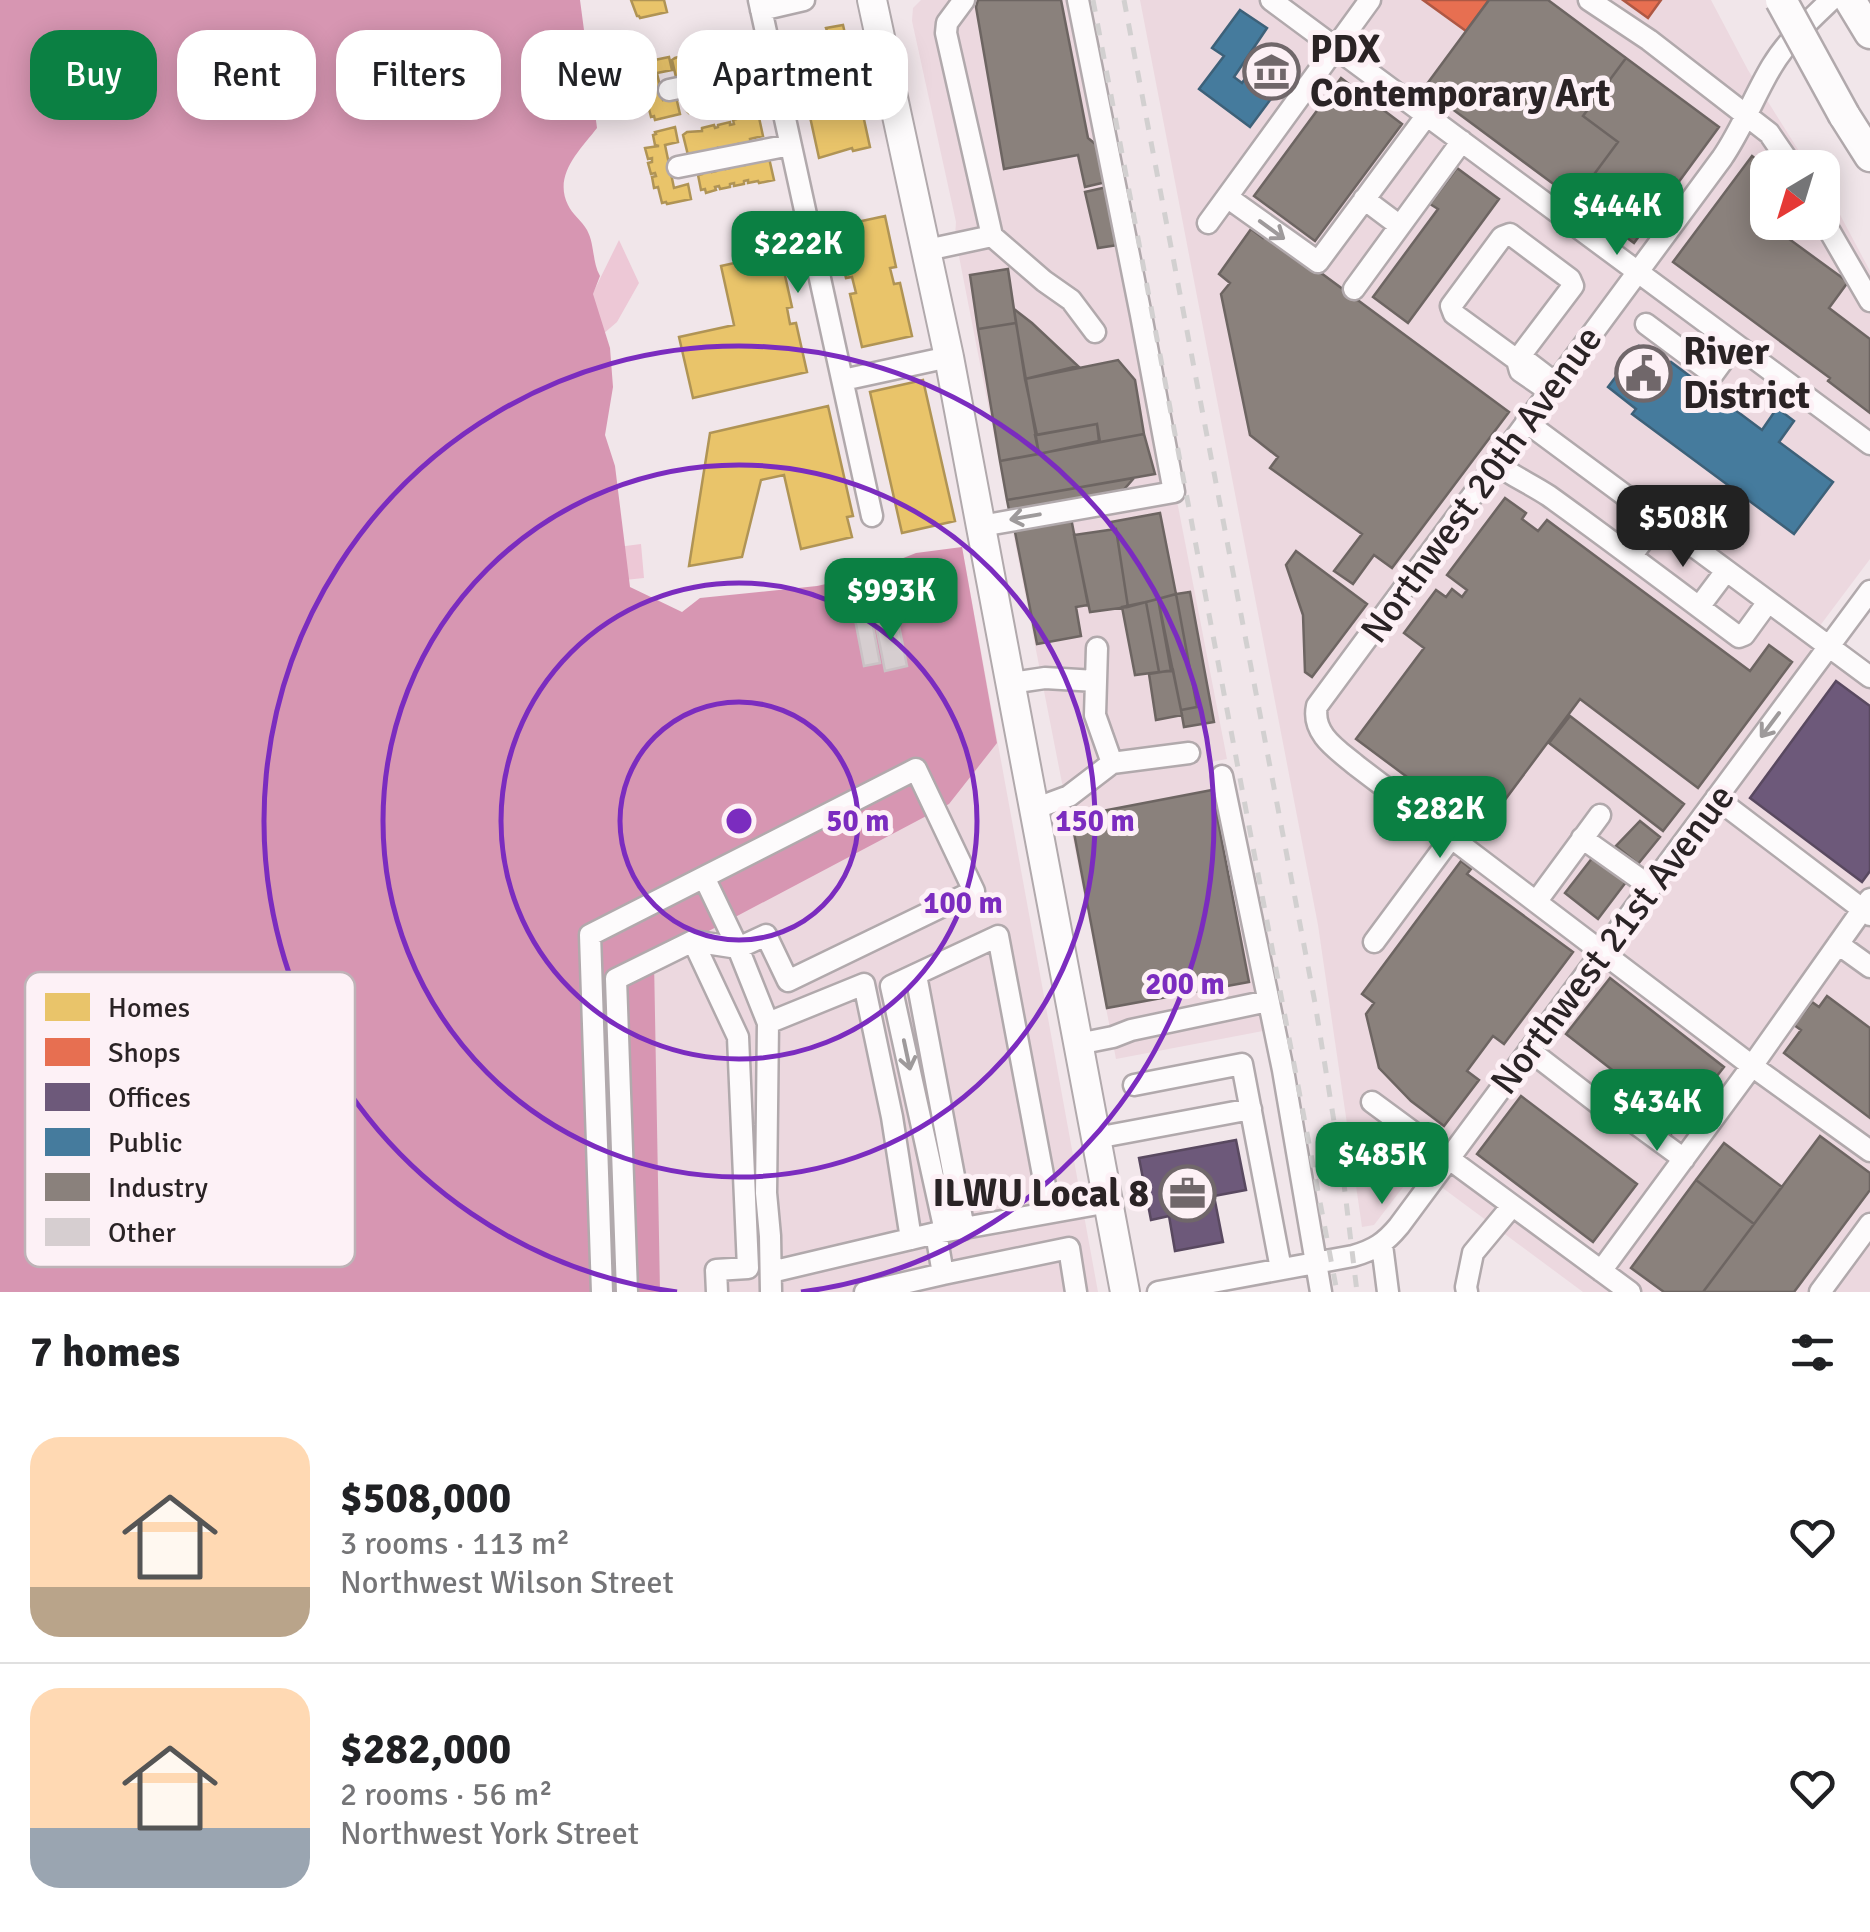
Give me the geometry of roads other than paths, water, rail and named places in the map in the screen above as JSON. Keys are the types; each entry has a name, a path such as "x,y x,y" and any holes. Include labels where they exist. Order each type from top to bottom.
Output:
{"highway":[{"path":"1780,0 1870,156"},
{"path":"1850,0 1870,33"}],"main road":[{"path":"872,0 927,250 1125,1292"}],"street":[{"path":"766,30 760,5 804,0"},
{"path":"964,0 947,22 946,33 992,236 1071,300 1095,332"},
{"path":"981,526 1174,492 1078,0"},
{"path":"1271,0 1870,444"},
{"path":"1208,222 1370,0"},
{"path":"1589,0 1704,80 1770,133 1781,150"},
{"name":"Northwest 20th Avenue","path":"1451,838 1357,766 1318,728 1317,706 1722,158 1773,63 1831,0"},
{"path":"669,90 677,88"},
{"path":"1227,197 1318,262 1427,115"},
{"path":"785,120 872,516"},
{"path":"1354,288 1462,141"},
{"path":"678,167 790,145"},
{"path":"1364,200 1400,226"},
{"path":"1517,360 1573,286 1570,279 1510,234 1502,236 1452,306 1454,314 1517,360 1525,360 1552,387"},
{"path":"927,250 992,236"},
{"path":"1835,240 1870,301"},
{"path":"1684,306 1654,330 1713,374 1735,344"},
{"path":"843,380 948,358"},
{"path":"1526,422 1870,677"},
{"path":"1495,463 1632,555 1739,637 1768,602"},
{"path":"1632,555 1658,520"},
{"path":"1699,607 1726,570"},
{"name":"Northwest 21st Avenue","path":"1382,1245 1870,591"},
{"path":"1097,648 1095,715 1112,763"},
{"path":"1011,684 1045,678 1096,681"},
{"path":"1034,809 1069,796 1112,763 1189,754"},
{"path":"602,1292 590,936 916,770 974,891 788,981 766,935 738,948 693,941 616,979 627,1292"},
{"path":"1222,776 1321,1292"},
{"path":"1601,1271 1868,908 1716,798"},
{"path":"1536,902 1600,815"},
{"path":"1374,942 1451,838 1870,1151"},
{"path":"1582,838 1651,886"},
{"path":"704,877 768,1023 766,1193 771,1282 911,1238 1108,1202"},
{"path":"943,1274 948,1231 892,986 998,936 1050,1212"},
{"path":"693,941 738,1037 748,1268 716,1270 717,1292"},
{"path":"1838,944 1870,968"},
{"path":"768,1023 864,984 890,1103 911,1238"},
{"path":"1078,1044 1268,1001"},
{"path":"1530,1050 1599,1104"},
{"path":"1134,1085 1242,1064 1281,1269"},
{"path":"1372,1102 1630,1292"},
{"path":"1096,1138 1251,1108"},
{"path":"1628,1118 1684,1159"},
{"path":"1467,1292 1473,1254 1512,1206"},
{"path":"1820,1292 1870,1224"},
{"path":"1158,1292 1235,1285 1281,1269 1353,1256 1382,1245 1388,1292"},
{"path":"865,1292 1069,1248 1076,1292"}],"railway":[{"path":"1093,0 1337,1292"},
{"path":"1124,0 1315,1003 1357,1292"}],"place":[{"name":"PDX Contemporary Art","path":"1271,71"},
{"name":"River District","path":"1644,373"},
{"name":"ILWU Local 8","path":"1188,1193"}]}
